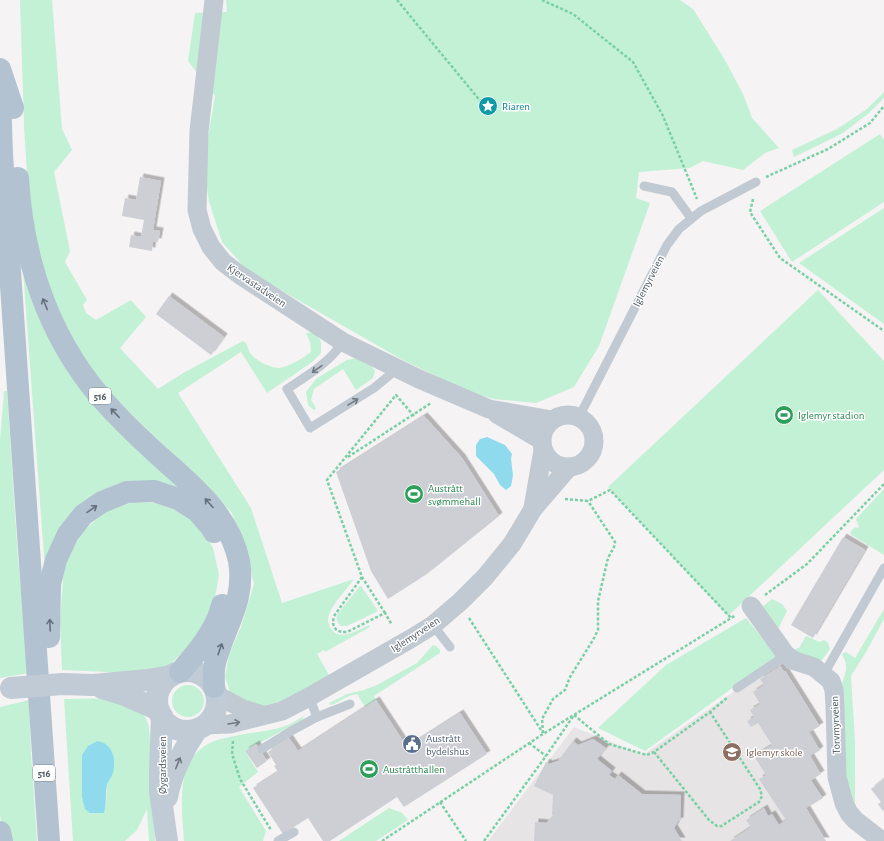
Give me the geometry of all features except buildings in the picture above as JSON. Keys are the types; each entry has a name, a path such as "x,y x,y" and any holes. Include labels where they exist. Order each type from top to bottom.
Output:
{"main road":[{"name":"516","path":"0,69 14,110 18,184 27,248 43,302 55,328 69,354 88,382 112,410 142,440 192,484 211,505 225,524 234,543 239,563 240,591 235,612 215,662 215,691"},
{"name":"516","path":"0,95 7,228 49,841"},
{"name":"516","path":"0,258 7,228"},
{"name":"516","path":"40,706 50,633 50,584 56,560 68,534 84,515 102,502 127,492 154,491 178,499 197,511 211,527 221,546 226,565 226,587 221,611 204,642 176,674"},
{"name":"Øygardsveien","path":"4,690 62,684 93,685 148,680 191,671 202,675 210,682 215,691 217,704 215,712 210,720 200,727 188,742 175,770 169,789 164,814"},
{"name":"Øygardsveien","path":"167,841 160,792 161,713 158,697 162,685 176,674"},
{"name":"Øygardsveien","path":"93,685 122,694 161,713 168,723 177,728 187,730 200,727"},
{"path":"0,832 2,841"}],"street":[{"name":"Kjervastadveien","path":"214,0 199,131 197,210 202,229 211,247 224,262 240,275 343,342 447,392 489,409 542,445 553,463 569,467"},
{"name":"Kjervastadveien","path":"489,409 552,420 565,415 579,417"},
{"path":"569,467 583,463 592,452 594,439 590,426 579,417"},
{"path":"542,445 544,429 552,420"},
{"name":"Iglemyrveien","path":"533,509 542,445"},
{"name":"Iglemyrveien","path":"200,727 230,724 282,711 433,625 460,602 485,577 512,544 533,509 569,467"},
{"path":"751,606 786,655 795,661 814,667 824,674"},
{"name":"Torvmyrveien","path":"824,674 831,681 834,690 838,777 844,803 849,813 855,820 882,841"},
{"name":"Iglemyrveien","path":"215,691 243,709 263,715"}],"lane":[{"name":"Iglemyrveien","path":"579,417 667,245 691,218 701,211 756,182"},
{"path":"644,186 672,192 691,218"},
{"path":"343,342 336,353 328,361 287,389 310,428 374,388 397,369"},
{"path":"824,674 884,568"},
{"path":"433,625 450,646"},
{"path":"737,688 786,655"},
{"path":"309,697 317,717"},
{"path":"262,749 317,717 350,704"},
{"path":"278,841 294,832"}],"path":[{"path":"397,0 482,103"},
{"path":"542,0 573,14 633,62 663,116 701,211"},
{"path":"884,106 870,123 834,145 756,182 750,212 780,258 884,332"},
{"path":"392,625 362,577 328,480 396,395 414,416"},
{"path":"345,459 414,416 436,400"},
{"path":"382,841 543,734 751,606 807,564 884,484"},
{"path":"562,499 588,501 610,490 731,618"},
{"path":"543,734 542,719 554,699 565,690 570,677 594,640 598,630 598,601 608,558 615,542 588,501"},
{"path":"362,577 334,616 332,622 334,627 336,630 347,632 385,613"},
{"path":"466,612 543,734"},
{"path":"574,715 609,744 647,755 654,752 710,712 737,688"},
{"path":"654,752 709,820 717,826 722,826 759,802 762,796 760,789 710,712"},
{"path":"484,841 574,715"},
{"path":"234,740 232,754 240,778 278,841"},
{"path":"530,743 546,756"},
{"path":"440,802 466,841"}],"shaded area":[{"name":"Iglemyr skole","path":"776,662 821,724 809,733 822,749 810,757 821,772 812,779 824,797 805,810 825,841 488,841 574,727 643,755"}],"green space":[{"path":"20,0 52,0 62,129 72,150 54,172 70,251 65,262 87,300 83,305 86,313 96,320 131,300 146,317 120,348 158,389 185,372 243,341 253,357 260,362 276,368 291,364 311,352 310,342 306,333 315,332 321,342 321,353 312,362 267,393 241,352 178,393 251,508 282,603 354,579 333,606 328,616 330,627 334,632 343,635 369,625 370,627 325,652 324,650 317,654 329,675 292,697 260,706 251,704 230,692 225,677 229,654 241,627 254,584 246,550 232,513 207,485 107,390 81,354 60,315 45,276 34,230 27,175"},
{"path":"226,0 680,0 693,9 725,60 744,96 752,118 779,148 765,153 743,170 703,161 690,168 639,172 636,198 650,203 599,346 574,387 536,403 494,399 469,392 401,359 249,272 222,242 209,201 203,166 215,96 188,61 195,13 227,12"},
{"path":"884,92 884,98 869,113 843,133 794,157 792,150 837,129 867,109"},
{"path":"880,134 884,140 884,202 792,262 760,211"},
{"path":"884,208 884,324 799,263"},
{"path":"23,270 50,332 187,488 92,499 45,570"},
{"name":"Iglemyr stadion","path":"818,290 884,361 884,470 728,616 608,487"},
{"path":"356,358 370,364 375,371 373,378 356,390 343,369 314,389 311,400 316,408 314,410 308,405 306,392 317,378 347,360"},
{"path":"4,391 7,391 18,559 29,673 0,678 0,441"},
{"path":"884,489 884,555 852,535 850,532 855,527 859,527 856,519"},
{"path":"133,502 155,503 184,513 201,527 213,548 219,575 215,597 196,640 167,667 133,676 109,672 62,670 60,622 64,566 81,533 105,512"},
{"path":"360,586 378,611 347,626 341,626 337,621 337,615"},
{"path":"772,599 782,604 787,611 778,629 762,607"},
{"path":"884,609 884,619 851,676 855,742 855,809 846,783 841,690 846,672 846,664 842,654 846,652 855,658"},
{"path":"746,618 777,656 645,751 598,728 666,665"},
{"path":"806,636 820,642 824,640 828,643 830,649 821,661 794,654"},
{"path":"433,645 440,650 440,653 374,696 376,700 365,707 357,694 331,705 329,703 347,694 377,685 417,663"},
{"path":"185,685 191,685 201,692 204,701 203,707 197,714 191,717 185,717 175,710 172,704 172,698 179,688"},
{"path":"64,699 110,700 133,706 141,712 149,726 155,841 149,841 147,809 137,830 125,841 73,841","holes":["97,741 112,775 107,785 106,807 82,755 88,746"]},
{"path":"29,700 37,841 6,841 0,816 0,707"},
{"path":"304,716 302,720 245,751 258,772 239,787 266,831 263,841 184,841 182,801 185,773 190,761 198,751 217,740 282,727"},
{"path":"389,808 402,813 408,820 376,841 339,841"}],"water":[{"path":"487,437 505,445 512,454 511,459 513,475 511,486 506,490 500,485 494,474 476,456 476,445 480,439"},
{"path":"97,741 107,745 111,749 114,765 112,776 107,785 104,813 90,813 85,809 82,797 82,755 88,746"}],"place":[{"name":"Riaren","path":"488,106"},
{"name":"Iglemyr stadion","path":"784,415"},
{"name":"Austrått svømmehall","path":"414,494"},
{"name":"Austrått bydelshus","path":"412,744"},
{"name":"Iglemyr skole","path":"732,752"},
{"name":"Austråtthallen","path":"369,769"}]}
